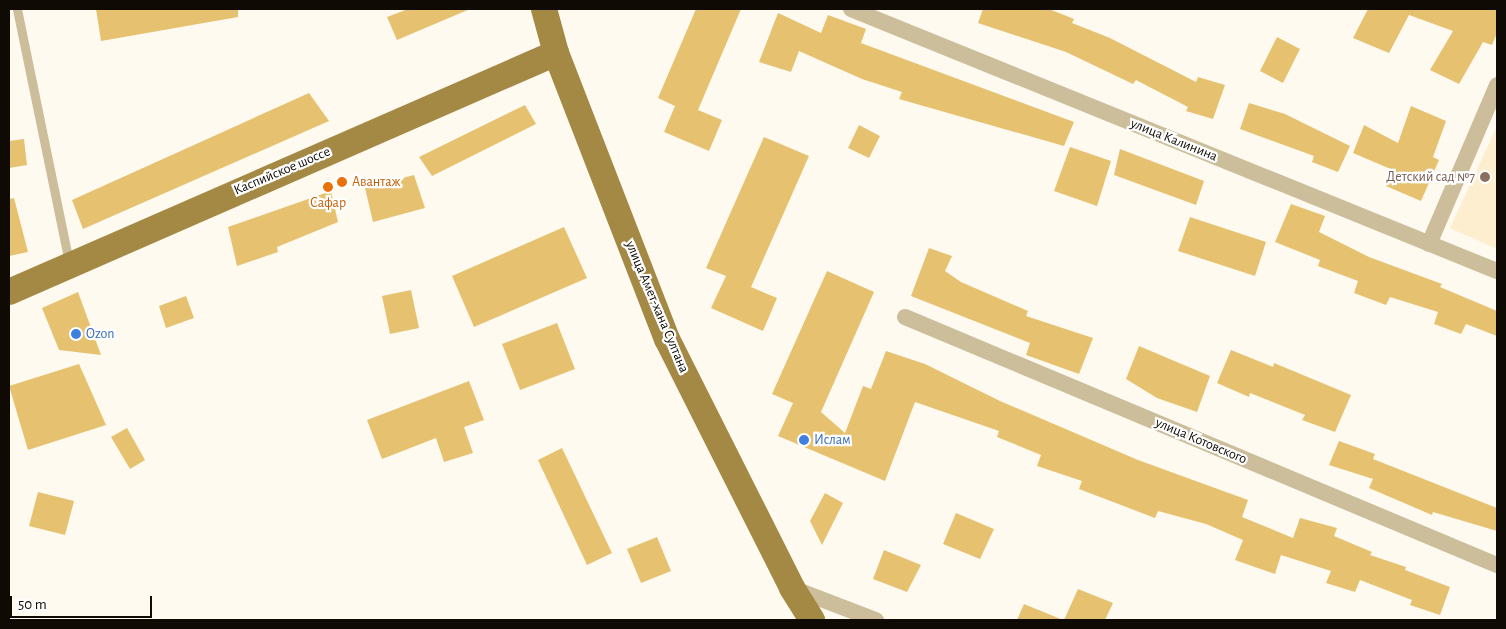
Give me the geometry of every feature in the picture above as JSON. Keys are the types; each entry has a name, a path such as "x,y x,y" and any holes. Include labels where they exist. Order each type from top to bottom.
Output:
{"main road":[{"name":"улица Амет-хана Султана","path":"544,9 556,52 667,339 792,588 812,620"},
{"name":"Каспийское шоссе","path":"9,292 556,52"}],"street":[{"name":"улица Калинина","path":"852,9 1497,271"},
{"path":"1429,244 1497,85"},
{"name":"улица Котовского","path":"905,317 1497,565"},
{"path":"792,588 876,620"}],"lane":[{"path":"16,9 70,265"}],"shaded area":[{"name":"Детский сад №7","path":"1497,126 1497,249 1450,228"}],"building":[{"path":"96,9 238,9 238,17 101,41"},
{"path":"408,9 470,9 397,40 387,17"},
{"path":"696,9 741,9 698,110 722,120 709,151 664,132 675,106 658,98"},
{"path":"983,9 1049,9 1074,19 1072,23 1110,38 1196,82 1198,77 1225,85 1213,119 1186,111 1188,107 1136,80 1133,84 1066,52 978,23"},
{"path":"1368,9 1497,9 1497,33 1492,45 1483,42 1459,84 1430,70 1453,31 1409,15 1389,53 1353,38"},
{"path":"778,13 821,33 828,15 866,29 861,43 1074,122 1064,146 899,99 902,92 862,79 799,51 791,72 759,62"},
{"path":"1277,37 1300,49 1283,83 1260,71"},
{"path":"309,93 329,121 83,229 72,200"},
{"path":"1249,103 1285,114 1350,146 1338,172 1312,162 1314,156 1240,129"},
{"path":"525,105 536,124 432,176 419,157"},
{"path":"1411,106 1446,121 1433,157 1439,160 1421,201 1386,186 1393,170 1353,153 1364,125 1398,143"},
{"path":"859,125 880,136 869,158 848,148"},
{"path":"764,137 809,156 751,287 777,298 763,331 711,308 726,276 706,268"},
{"path":"24,139 27,165 9,168 9,141"},
{"path":"1070,147 1111,161 1097,206 1054,191"},
{"path":"1120,149 1204,181 1196,205 1114,175"},
{"path":"414,175 425,208 373,222 365,188"},
{"path":"331,191 338,222 277,247 278,252 237,266 228,227"},
{"path":"14,198 28,252 9,256 9,199"},
{"path":"1291,204 1325,216 1319,232 1369,257 1442,284 1440,287 1497,311 1497,336 1466,324 1461,334 1434,324 1438,312 1390,297 1386,305 1354,293 1358,281 1318,266 1320,260 1275,242"},
{"path":"1190,217 1266,242 1255,276 1178,251"},
{"path":"564,227 587,278 474,327 452,276"},
{"path":"929,248 952,256 945,271 961,282 1028,311 1026,316 1093,338 1079,374 1026,355 1030,343 911,296"},
{"path":"827,271 874,292 821,412 845,433 863,386 871,389 886,351 925,364 1000,401 1138,460 1248,500 1242,517 1293,538 1300,518 1337,528 1334,536 1372,552 1370,555 1406,567 1405,570 1450,587 1440,615 1410,605 1412,600 1360,580 1355,592 1326,583 1331,571 1281,555 1275,574 1235,560 1243,540 1206,524 1158,511 1155,518 1079,489 1082,481 1037,466 1041,455 997,437 999,431 915,402 885,481 778,436 793,403 772,394"},
{"path":"411,290 419,328 390,334 382,296"},
{"path":"78,292 101,355 59,350 42,308"},
{"path":"186,296 194,318 166,328 159,306"},
{"path":"557,323 575,369 520,390 502,344"},
{"path":"1139,346 1210,376 1197,412 1157,398 1126,379"},
{"path":"1231,350 1273,367 1274,363 1351,395 1335,432 1302,420 1305,415 1250,393 1249,397 1217,383"},
{"path":"79,364 106,425 28,450 9,386"},
{"path":"469,381 484,420 464,427 473,453 444,462 436,438 382,459 367,420"},
{"path":"127,428 145,460 130,469 111,437"},
{"path":"1339,441 1375,454 1373,459 1497,508 1497,531 1433,512 1432,515 1369,488 1373,479 1329,465"},
{"path":"562,448 612,553 587,565 538,460"},
{"path":"38,492 74,501 65,535 29,526"},
{"path":"825,493 843,503 822,545 810,521"},
{"path":"956,513 994,529 980,559 943,544"},
{"path":"657,537 671,571 641,583 627,549"},
{"path":"884,550 921,565 907,592 873,579"},
{"path":"1078,589 1113,603 1105,620 1064,620"},
{"path":"1024,604 1063,620 1017,620"}],"place":[{"name":"Детский сад №7","path":"1485,177"},
{"name":"Авантаж","path":"342,182"},
{"name":"Сафар","path":"328,187"},
{"name":"Ozon","path":"76,334"},
{"name":"Ислам","path":"804,440"}]}
